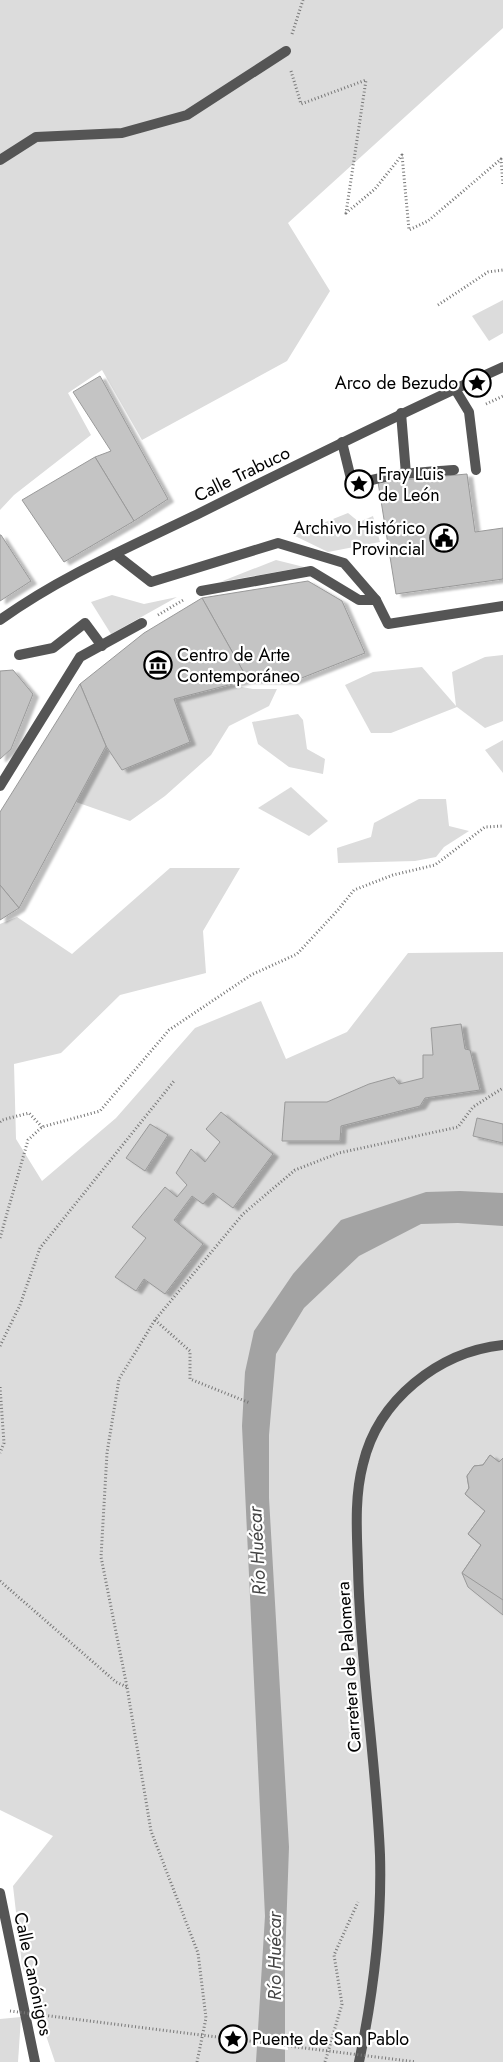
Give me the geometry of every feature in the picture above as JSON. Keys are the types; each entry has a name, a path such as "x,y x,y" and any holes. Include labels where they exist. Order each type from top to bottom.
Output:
{"street":[{"path":"0,160 36,137 122,133 187,115 286,51"},
{"name":"Calle Trabuco","path":"0,620 53,587 115,554 401,413 503,367"},
{"path":"455,389 469,412 476,470"},
{"path":"401,413 406,474"},
{"path":"342,442 354,490 365,489 365,482 374,479 454,470"},
{"path":"115,554 151,582 278,543 344,563 376,600 388,624 503,606"},
{"path":"201,591 311,571 358,600 376,600"},
{"path":"19,655 53,648 84,623 102,646"},
{"path":"0,786 80,657 142,623"},
{"name":"Carretera de Palomera","path":"358,2062 371,1991 377,1938 380,1856 358,1594 357,1508 363,1464 378,1424 410,1387 444,1362 467,1352 503,1345"},
{"name":"Calle Canónigos","path":"0,1893 34,2062"}],"path":[{"path":"303,0 286,51 301,104 366,80 346,213 375,190 402,155 409,230 428,221 501,159 503,185"},
{"path":"438,305 488,272 503,270"},
{"path":"142,623 201,591"},
{"path":"0,1238 28,1140 42,1126 100,1111 169,1030 251,975 296,954 338,910 354,890 393,875 435,865 485,827 503,826"},
{"path":"0,1346 20,1305 40,1248 174,1081"},
{"path":"197,2062 206,2018 198,1953 151,1831 127,1687 101,1557 107,1453 119,1379 155,1320 243,1214 295,1170 339,1153 458,1126 473,1107 503,1088"},
{"path":"0,1122 29,1112 42,1126"},
{"path":"155,1320 190,1351 190,1379 250,1403"},
{"path":"0,1387 4,1443 0,1453"},
{"path":"0,1581 116,1682 127,1687"},
{"path":"325,2062 342,2004 334,1955 359,1901"},
{"path":"10,2011 416,2062"}],"shaded area":[{"path":"0,0 503,0 503,28 288,223 330,291 287,361 142,440 102,370 68,393 91,435 14,495 0,510"},
{"path":"503,300 503,333 489,341 472,316"},
{"path":"348,513 359,522 373,516 380,542 328,552 293,535"},
{"path":"276,560 304,567 220,582"},
{"path":"112,595 144,604 177,597 111,634 91,602"},
{"path":"503,655 503,721 485,728 457,707 391,733 371,733 345,685 373,672 422,667 456,706 452,672 485,657"},
{"path":"231,685 253,689 277,689 269,706 229,726 211,755 165,796 130,821 76,802 106,746 122,770 189,742 174,699"},
{"path":"298,714 303,720 307,749 325,759 323,774 289,767 258,744 252,722"},
{"path":"503,740 503,773 485,750"},
{"path":"291,787 328,821 309,836 258,808"},
{"path":"419,799 446,799 449,826 469,831 444,847 436,857 415,861 338,863 337,848 371,837 374,823"},
{"path":"170,868 240,868 203,931 206,973 120,995 61,1053 14,1064 16,1139 42,1181 116,1118 195,1028 261,1001 286,1059 347,1032 408,953 503,952 503,2062 55,2062 22,1965 13,1886 53,1836 0,1810 0,924 17,917 72,954"},
{"path":"21,2017 18,2062 0,2062 0,2019"}],"water":[{"name":"Río Huécar","path":"426,1192 503,1193 503,1226 458,1223 421,1224 359,1256 304,1308 276,1354 269,1435 269,1498 289,1847 285,1961 285,2062 256,2062 265,1916 242,1426 245,1372 254,1331 293,1274 341,1220"}],"pier":[{"path":"255,2038 288,2042 288,2050 255,2046"}],"building":[{"path":"100,376 168,499 134,521 95,457 111,451 73,392"},
{"path":"95,457 134,521 64,562 22,500"},
{"name":"Archivo Histórico Provincial","path":"467,474 475,532 503,528 503,579 396,594 378,482"},
{"path":"0,535 31,581 0,601"},
{"path":"308,581 342,601 365,653 294,681 248,680 202,598"},
{"path":"202,598 248,680 174,699 190,742 122,770 106,746 80,684 144,633"},
{"path":"13,670 33,694 11,749 0,759 0,671"},
{"path":"80,684 106,746 19,908 0,885 0,812"},
{"path":"0,885 19,908 0,920"},
{"path":"461,1024 465,1049 470,1050 480,1090 425,1098 420,1106 341,1126 340,1141 282,1141 285,1102 327,1102 369,1084 394,1077 399,1084 423,1078 423,1055 433,1055 431,1028"},
{"path":"221,1112 273,1154 233,1208 213,1193 203,1204 192,1196 174,1220 203,1244 165,1294 144,1279 136,1291 115,1277 146,1238 132,1227 165,1187 177,1197 187,1185 176,1173 191,1149 205,1162 220,1142 206,1129"},
{"path":"477,1118 503,1124 503,1143 473,1136"},
{"path":"150,1124 168,1135 145,1171 126,1158"},
{"path":"490,1455 499,1462 503,1458 503,1615 468,1587 462,1573 481,1545 468,1534 485,1511 465,1494 469,1488 467,1476 474,1466 483,1465"},
{"path":"490,1455 499,1462 503,1458 503,1600 462,1573 481,1545 468,1534 485,1511 465,1494 469,1488 467,1476 474,1466 483,1465"}],"place":[{"name":"Arco de Bezudo","path":"477,383"},
{"name":"Fray Luis de León","path":"359,484"},
{"name":"Archivo Histórico Provincial","path":"444,538"},
{"name":"Centro de Arte Contemporáneo","path":"158,665"},
{"name":"Puente de San Pablo","path":"233,2039"}]}
